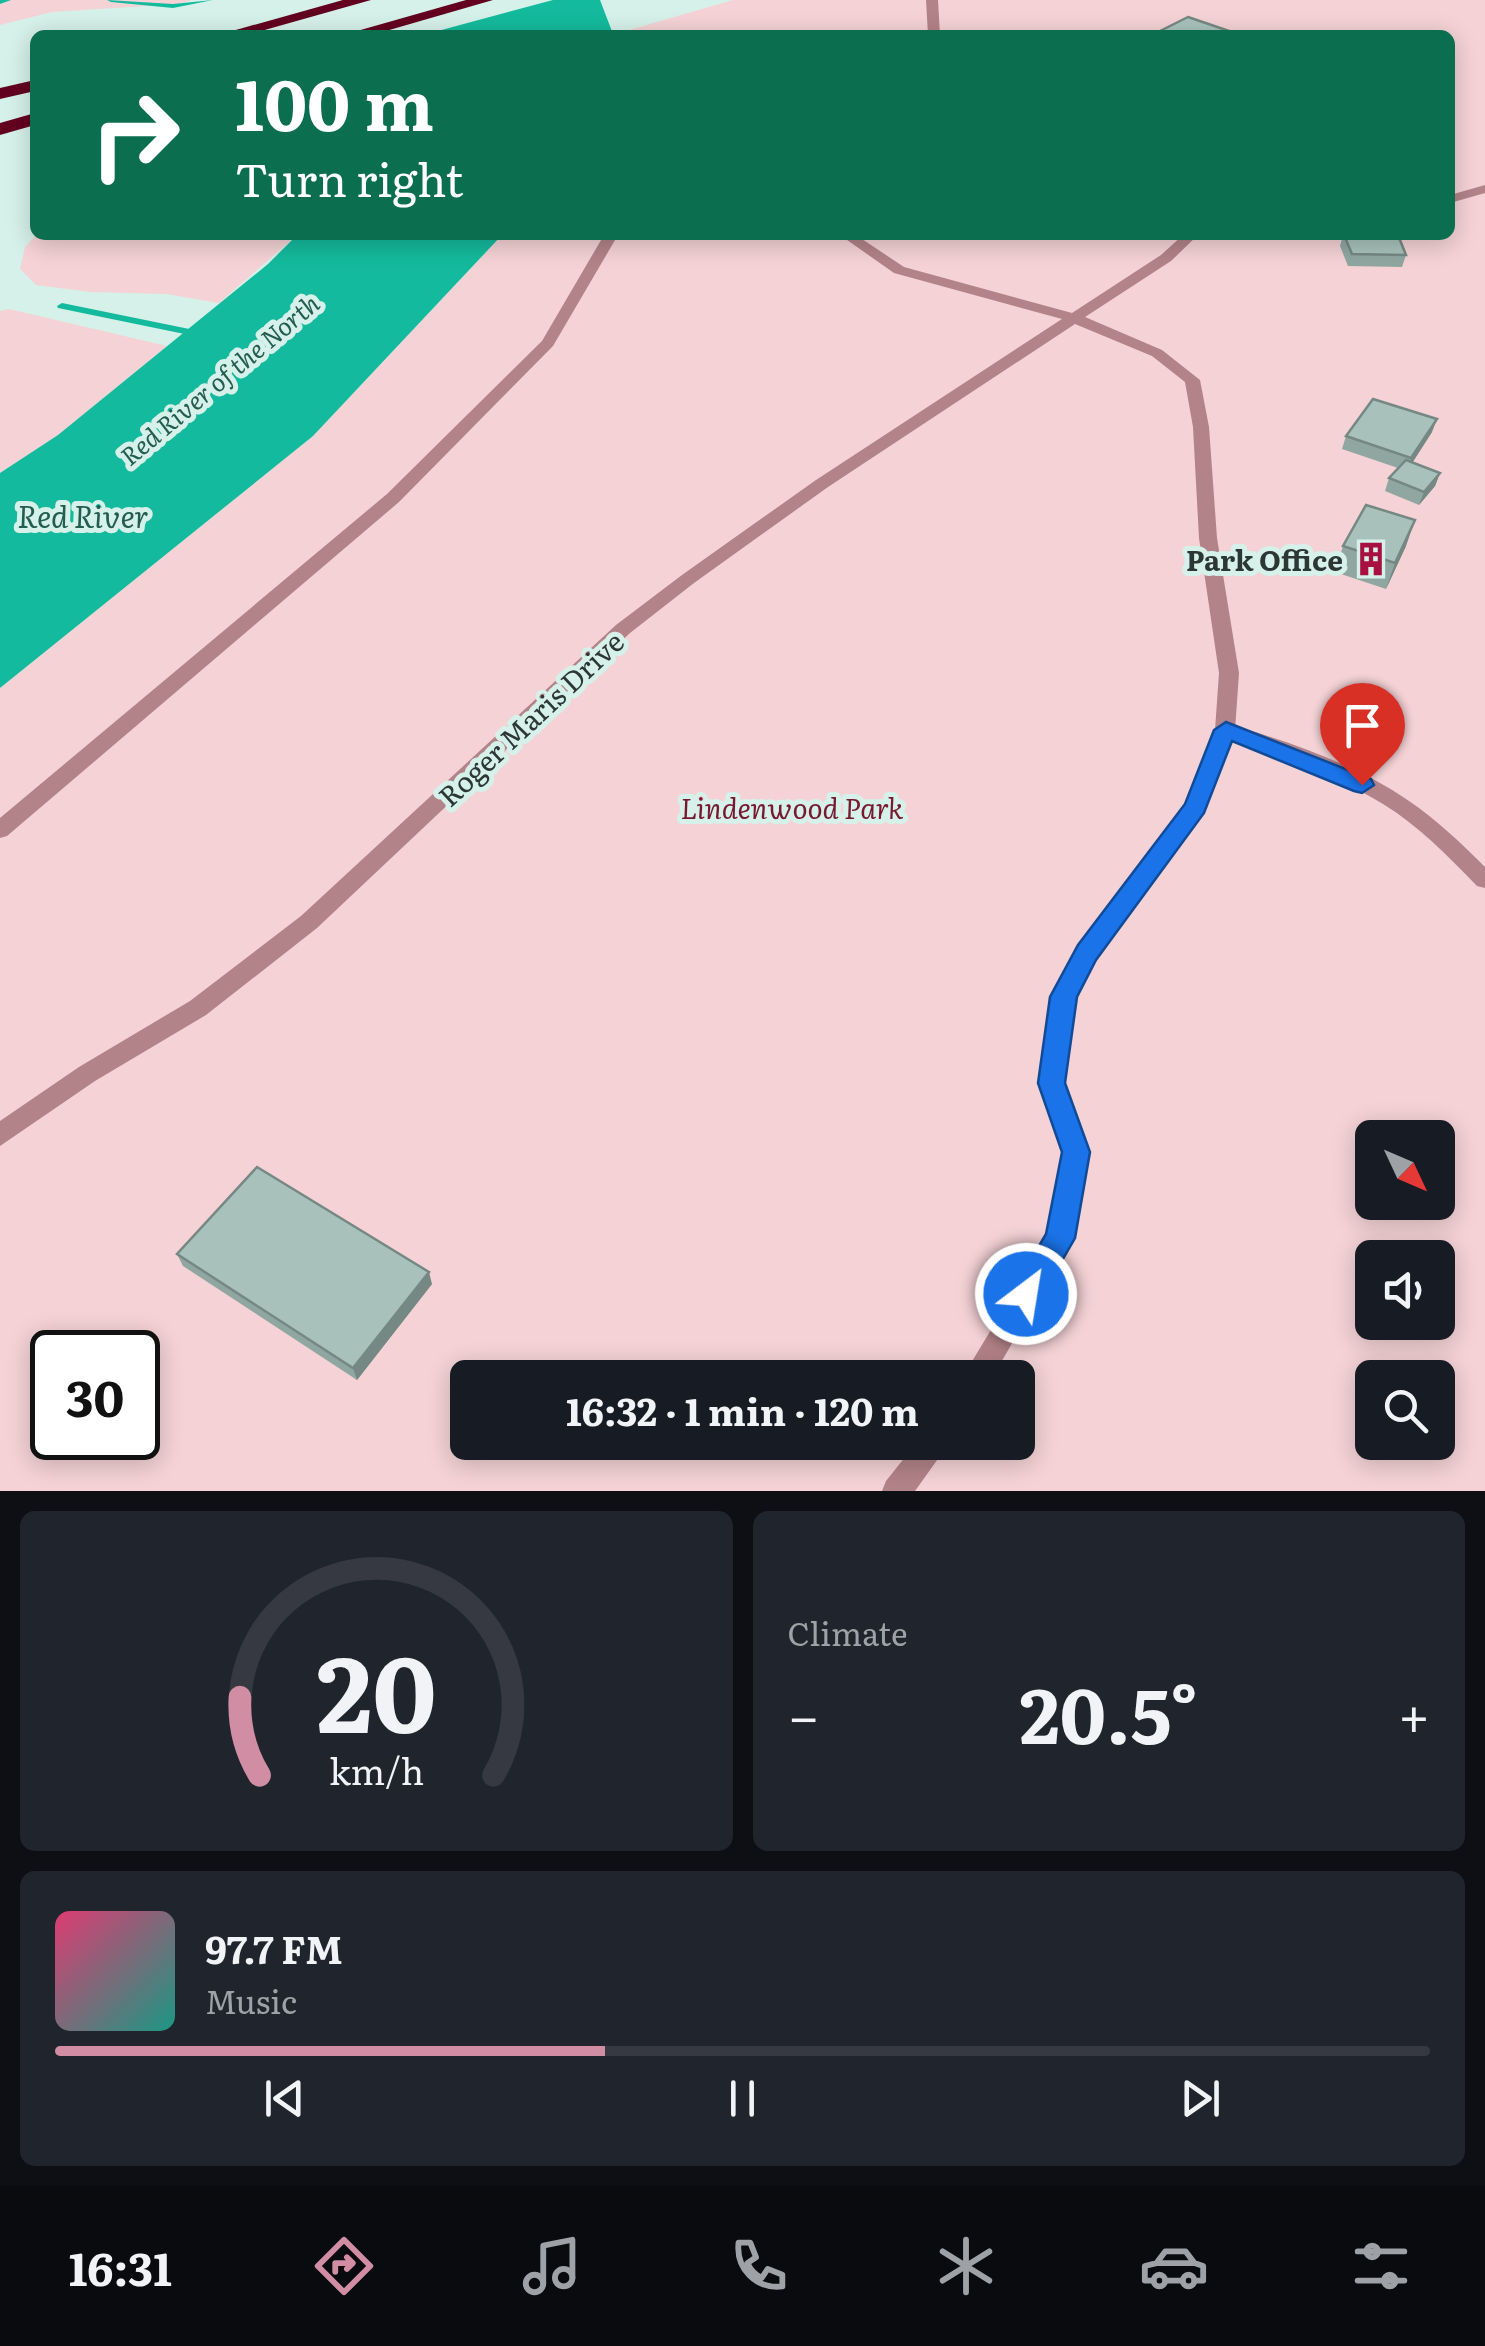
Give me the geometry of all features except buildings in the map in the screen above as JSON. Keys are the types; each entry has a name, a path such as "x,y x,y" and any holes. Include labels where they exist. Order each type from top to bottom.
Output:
{"highway":[{"path":"246,30 362,0"},
{"path":"371,30 485,0"},
{"path":"0,94 30,85"},
{"path":"0,128 30,120"}],"street":[{"path":"932,0 934,30"},
{"path":"1455,198 1485,189"},
{"path":"0,830 393,498 548,343 608,240"},
{"path":"854,240 899,270 1074,318 1157,353 1192,380 1201,428 1208,538 1229,673 1226,730 1196,807 1087,952 1064,997 1052,1083 1076,1152 1060,1238 987,1360"},
{"name":"Roger Maris Drive","path":"0,1135 87,1074 198,1008 310,922 624,630 674,590 823,484 1166,258 1186,240"},
{"path":"1226,730 1334,771 1391,799 1445,841 1485,880"},
{"path":"896,1491 921,1460"}],"green space":[{"path":"0,0 192,0 52,12 0,25"},
{"name":"Lindenwood Park","path":"733,0 1485,0 1485,1491 0,1491 0,688 313,436 497,240 1455,240 1455,30 629,30"},
{"path":"31,240 291,240 219,303 166,294 91,292 36,285 20,269 25,247"},
{"path":"9,309 167,346 58,435 0,473 0,311"}],"water":[{"path":"409,0 600,0 611,30 406,30"},
{"name":"Red River","path":"292,240 497,240 313,436 0,688 0,473 58,435 268,264"}],"pier":[{"path":"404,0 553,0 442,30 401,30"}],"waterway":[{"path":"0,2 7,0"},
{"path":"111,0 173,6 209,0"},
{"path":"62,306 204,335"}],"place":[{"name":"Park Office","path":"1371,559"}],"route":[{"path":"1026,1294 1060,1238 1076,1152 1052,1083 1064,997 1087,952 1196,807 1226,730 1362,785"}],"water label":[{"name":"Red River of the North","path":"219,379"}]}
